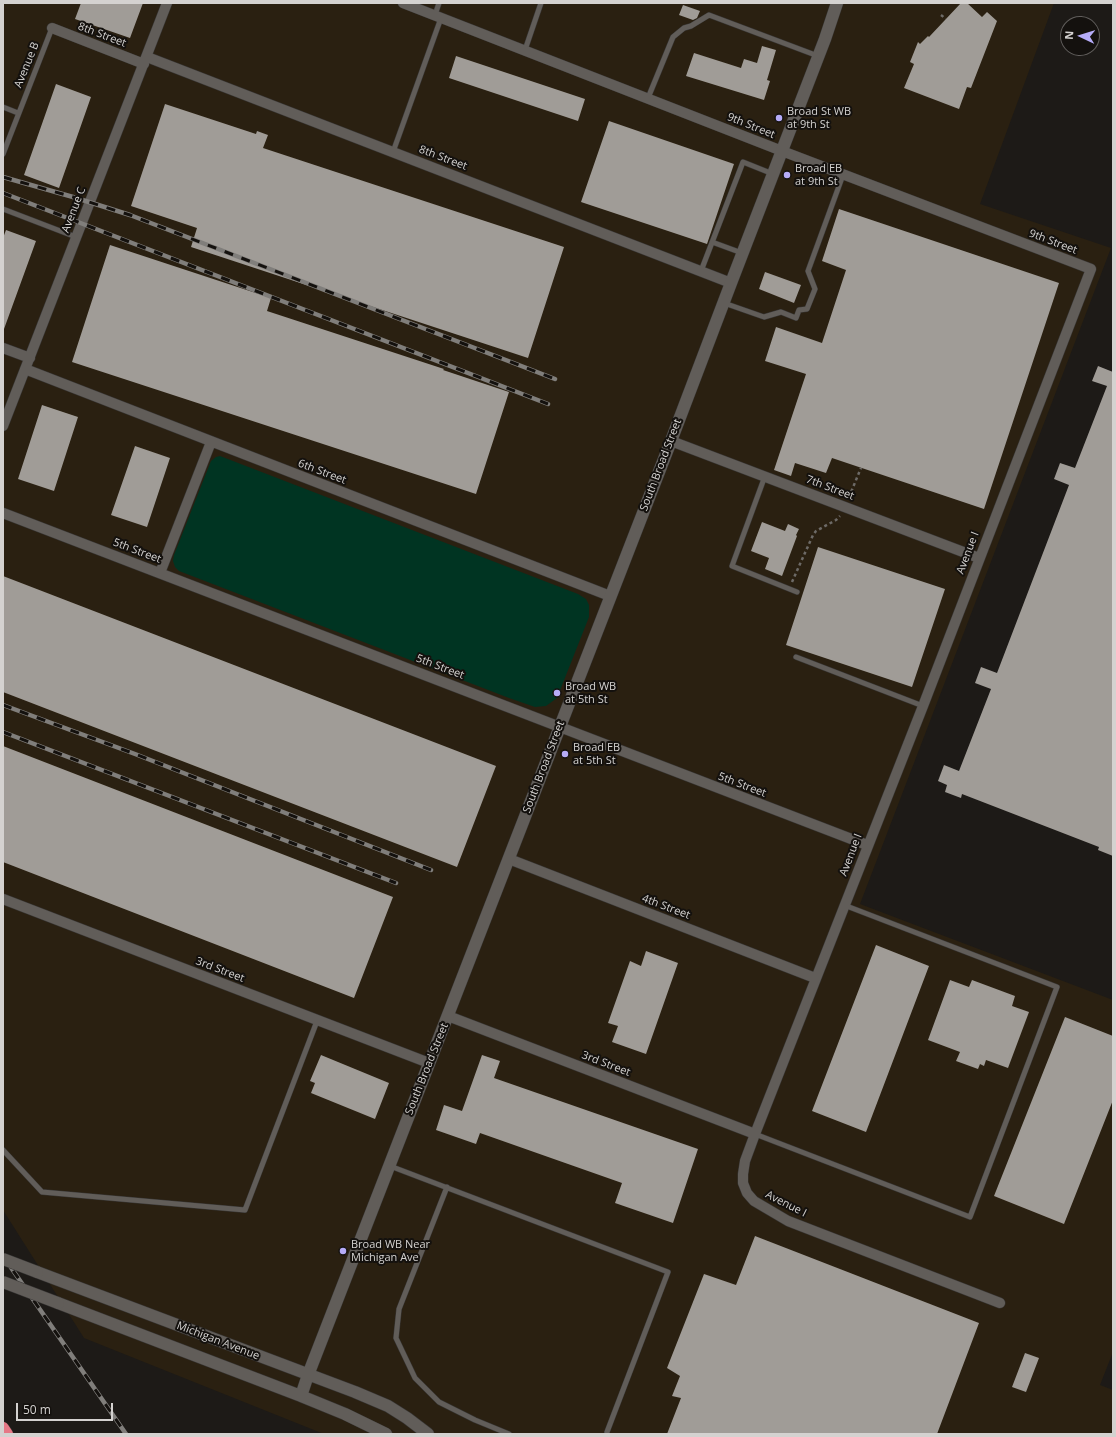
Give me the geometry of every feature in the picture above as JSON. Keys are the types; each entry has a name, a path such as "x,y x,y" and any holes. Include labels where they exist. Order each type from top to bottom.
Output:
{"highway":[{"path":"3,1428 7,1434"}],"street":[{"name":"Avenue C","path":"3,426 167,3"},
{"name":"9th Street","path":"403,3 782,151 1091,269"},
{"name":"South Broad Street","path":"301,1396 671,441 837,3"},
{"name":"8th Street","path":"52,28 393,152 731,282"},
{"name":"Avenue I","path":"1000,1303 788,1221 754,1201 747,1193 743,1183 743,1174 745,1161 755,1134 923,706 1091,269"},
{"path":"3,348 30,358"},
{"name":"6th Street","path":"25,369 610,596"},
{"name":"7th Street","path":"671,441 980,558"},
{"path":"160,573 211,442"},
{"name":"5th Street","path":"3,513 868,845"},
{"name":"4th Street","path":"509,859 816,978"},
{"name":"3rd Street","path":"3,899 317,1021 430,1063"},
{"name":"3rd Street","path":"448,1016 755,1134"},
{"name":"Michigan Avenue","path":"3,1259 355,1392 388,1406 408,1418 428,1434"},
{"name":"Michigan Avenue","path":"3,1282 301,1396 346,1414 386,1434"}],"lane":[{"path":"393,152 438,16 439,3"},
{"path":"525,50 541,3"},
{"path":"648,98 673,37 684,28 691,26 709,15 818,56"},
{"name":"Avenue B","path":"3,154 52,28"},
{"path":"3,107 18,113"},
{"path":"701,271 744,162 773,174"},
{"path":"723,303 764,317 781,312 796,318 799,310 807,309 815,289 808,271 843,174"},
{"path":"3,209 76,237"},
{"path":"712,242 742,253"},
{"path":"765,476 732,566 797,592"},
{"path":"796,657 923,706"},
{"path":"755,1134 970,1217 1057,987 844,904"},
{"path":"3,1150 42,1192 245,1210 317,1021"},
{"path":"390,1166 668,1272 607,1432"},
{"path":"447,1187 399,1308 396,1338 415,1378 439,1402 475,1420 509,1434"}],"path":[{"path":"941,15 946,19"},
{"path":"789,588 813,535 816,531 839,517 861,468"}],"shaded area":[{"path":"3,3 1054,3 980,204 1111,248 860,904 1113,1000 1113,1352 1100,1385 1113,1390 1113,1434 324,1434 84,1338 3,1210"}],"green space":[{"path":"220,456 578,594 586,599 589,605 589,617 557,698 546,706 535,707 179,571 175,567 173,561 174,555 211,461"}],"building":[{"path":"81,3 143,3 130,38 75,19"},
{"path":"961,3 967,3 982,17 987,12 997,21 971,88 967,87 959,109 904,88 914,64 910,62 918,42 920,44 928,36 929,37"},
{"path":"683,5 700,11 697,18 693,20 679,15"},
{"path":"762,46 776,50 767,80 770,81 764,100 686,76 694,53 741,68 744,59 757,63"},
{"path":"456,56 585,99 578,121 449,78"},
{"path":"56,84 91,97 59,188 24,175"},
{"path":"165,104 256,134 257,131 268,135 263,148 564,247 528,358 191,247 197,228 131,206"},
{"path":"609,121 734,164 707,244 581,202"},
{"path":"839,209 1059,283 984,509 832,458 826,473 795,463 791,476 774,470 806,374 765,361 776,327 822,343 846,270 822,261"},
{"path":"6,230 36,241 3,329 3,238"},
{"path":"110,245 271,298 267,311 509,392 476,494 72,362"},
{"path":"765,272 801,285 794,303 759,289"},
{"path":"1098,366 1113,372 1113,856 1098,850 1099,847 962,794 961,798 945,792 947,785 938,781 944,765 959,771 991,689 975,683 981,667 997,673 1069,485 1054,479 1060,463 1075,468 1107,386 1092,381"},
{"path":"42,405 78,417 54,491 18,479"},
{"path":"135,446 170,458 147,527 111,515"},
{"path":"762,522 785,531 788,524 799,529 782,576 765,569 769,558 751,551"},
{"path":"818,547 945,589 912,687 786,645"},
{"path":"3,576 496,766 457,867 3,692"},
{"path":"3,746 393,897 354,998 3,862"},
{"path":"876,945 929,966 866,1132 812,1111"},
{"path":"646,951 678,963 646,1054 612,1042 618,1026 608,1023 630,961 641,966"},
{"path":"950,980 969,987 972,980 1015,996 1012,1006 1029,1012 1008,1068 986,1060 984,1066 980,1064 978,1069 956,1061 960,1052 928,1040"},
{"path":"1065,1017 1113,1036 1113,1100 1064,1224 994,1196"},
{"path":"321,1055 389,1083 375,1119 311,1093 315,1083 310,1081"},
{"path":"482,1055 500,1061 494,1078 698,1149 673,1223 615,1203 622,1183 480,1133 476,1144 436,1130 444,1105 462,1111"},
{"path":"755,1236 979,1323 937,1434 667,1434 681,1398 672,1396 680,1376 667,1368 704,1274 736,1285"},
{"path":"1025,1353 1039,1358 1026,1392 1012,1387"}],"railway":[{"path":"3,177 130,215 555,379"},
{"path":"3,193 548,404"},
{"path":"3,705 135,754 431,870"},
{"path":"3,732 396,883"},
{"path":"3,1256 126,1434"}],"place":[{"name":"Broad St WB at 9th St","path":"779,118"},
{"name":"Broad EB at 9th St","path":"787,175"},
{"name":"Broad WB at 5th St","path":"557,693"},
{"name":"Broad EB at 5th St","path":"565,754"},
{"name":"Broad WB Near Michigan Ave","path":"343,1251"}]}
